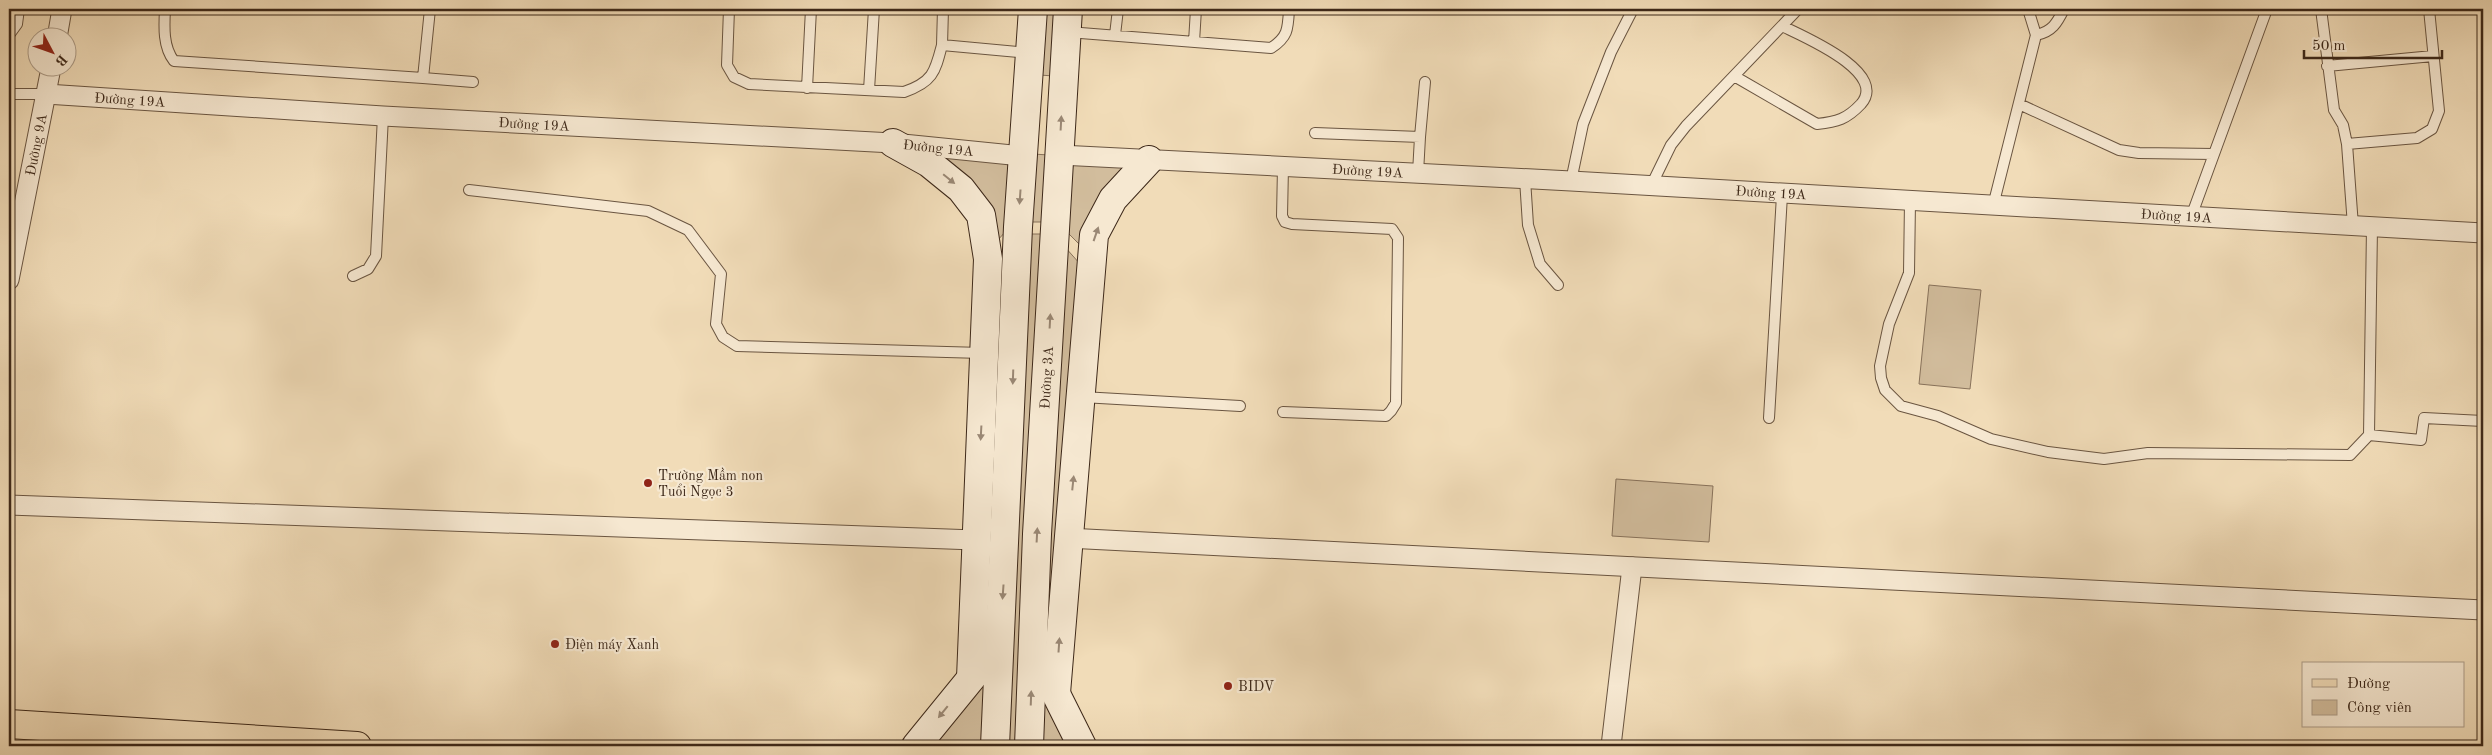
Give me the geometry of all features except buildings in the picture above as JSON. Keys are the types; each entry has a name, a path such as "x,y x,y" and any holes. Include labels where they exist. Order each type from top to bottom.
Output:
{"main road":[{"path":"9,724 310,745 355,746"}],"street":[{"path":"59,28 62,9"},
{"path":"996,746 999,645 1011,430 1018,227 1033,9"},
{"name":"Đường 3A","path":"1029,746 1032,645 1054,228 1068,20"},
{"name":"Đường 9A","path":"9,280 49,78"},
{"name":"Đường 19A","path":"46,94 383,116 893,144 1022,156"},
{"path":"893,144 929,163 961,189 981,215 988,259 975,540 971,678"},
{"path":"1022,156 1060,155"},
{"name":"Đường 19A","path":"1060,155 1571,181 1782,195 2483,233"},
{"path":"1056,693 1094,235 1113,199 1149,160"},
{"path":"988,259 1018,227 1054,228 1074,246 1091,268"},
{"path":"9,505 975,540"},
{"path":"1068,538 2483,610"},
{"path":"1611,746 1632,567"},
{"path":"916,746 999,645"},
{"path":"1032,645 1082,746"}],"lane":[{"path":"9,35 17,24 18,9"},
{"path":"165,9 164,28 168,53 174,61 473,82"},
{"path":"423,78 430,9"},
{"path":"730,9 727,65 734,77 749,84 904,92 920,86 934,72 942,45 943,9"},
{"path":"808,88 811,9"},
{"path":"869,90 874,9"},
{"path":"1115,35 1118,9"},
{"path":"1194,42 1196,9"},
{"path":"1068,20 1115,35 1271,48 1283,40 1288,25 1289,9"},
{"path":"1571,181 1583,124 1611,52 1633,9"},
{"path":"1651,186 1671,145 1798,9"},
{"path":"1993,206 2036,35 2028,9"},
{"path":"2036,35 2048,33 2064,9"},
{"path":"2191,217 2267,9"},
{"path":"2321,9 2334,110 2342,125 2347,144 2353,226"},
{"path":"2347,144 2417,138 2432,129 2439,111 2432,56 2429,9"},
{"path":"1734,76 1817,124 1829,123 1850,116 1864,100 1866,86 1858,71 1842,58 1782,26"},
{"path":"942,45 1030,53"},
{"path":"2327,66 2432,56"},
{"path":"1418,173 1425,82"},
{"path":"9,94 46,94"},
{"path":"2019,104 2119,150 2139,153 2214,154"},
{"path":"353,276 368,269 376,256 383,116"},
{"path":"1315,133 1420,137"},
{"path":"1283,167 1282,216 1285,222 1292,224 1392,228 1398,238 1396,403 1392,411 1386,416 1283,412"},
{"path":"1525,179 1528,225 1540,264 1558,285"},
{"path":"469,190 648,211 688,230 721,274 716,324 723,338 737,346 985,353"},
{"path":"1769,418 1782,195"},
{"path":"1910,201 1909,273 1889,324 1880,366 1885,390 1901,406 1938,416 1991,439 2048,452 2104,459 2148,453 2350,455 2369,435 2372,227"},
{"path":"1081,396 1240,406"},
{"path":"2369,435 2422,440 2424,418 2483,420"}],"green space":[{"path":"1044,9 1058,9 1054,76 1039,75"},
{"path":"934,154 1012,155 1007,230 996,242"},
{"path":"1033,154 1049,155 1045,222 1029,222"},
{"path":"1070,157 1131,161 1083,248 1065,230"},
{"path":"1028,234 1044,234 1019,746 1006,746"},
{"path":"1064,246 1081,265 1047,662 1043,652"},
{"path":"1929,285 1981,290 1970,389 1919,384"},
{"path":"1616,479 1713,486 1709,542 1612,536"},
{"path":"987,668 985,746 929,746"},
{"path":"1042,678 1070,746 1040,746"}],"place":[{"name":"Trường Mầm non Tuổi Ngọc 3","path":"648,483"},
{"name":"Điện máy Xanh","path":"555,644"},
{"name":"BIDV","path":"1228,686"}]}
